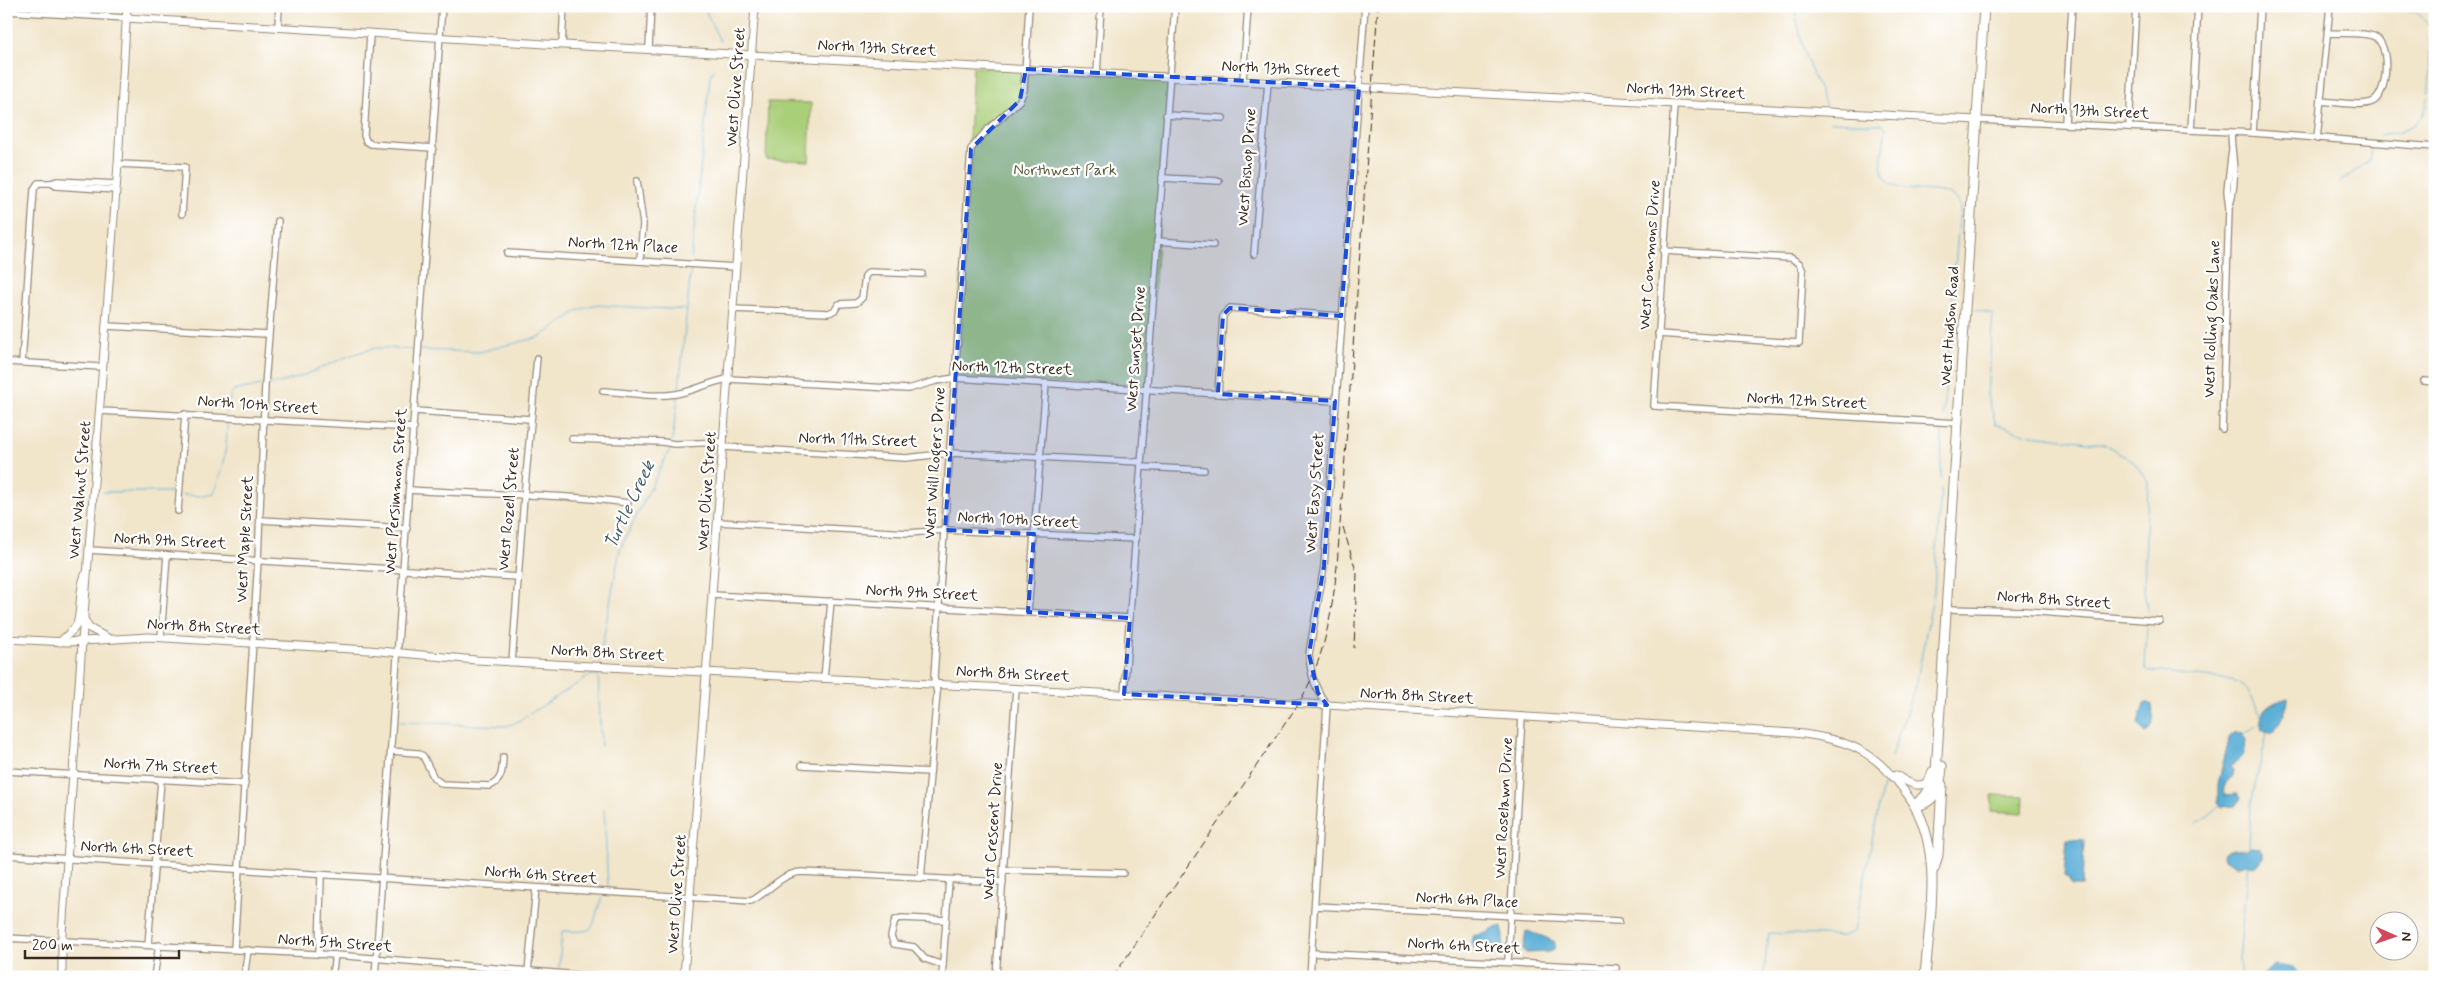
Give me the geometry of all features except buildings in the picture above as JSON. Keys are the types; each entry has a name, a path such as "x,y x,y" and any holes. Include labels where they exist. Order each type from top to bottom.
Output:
{"highway":[{"name":"West Hudson Road","path":"1915,806 1930,789 1936,772 1984,6"},
{"name":"West Hudson Road","path":"1915,806 1924,805 1933,799 1941,782 1948,666 1945,648"},
{"path":"1932,879 1938,855 1941,782"},
{"path":"1915,806 1930,847 1932,879 1925,977"}],"main road":[{"name":"West Walnut Street","path":"62,977 62,941 82,642 118,164 127,6"},
{"name":"West Olive Street","path":"684,977 719,522 755,6"},
{"name":"North 13th Street","path":"126,18 440,38 1977,120"},
{"path":"60,642 72,632 77,623 81,585 88,568"},
{"path":"84,619 89,628 111,639"},
{"name":"North 8th Street","path":"6,639 82,642 161,637 512,662 1522,716 1820,736 1844,742 1866,752 1890,771 1915,806"},
{"name":"West Hudson Road","path":"1890,771 1911,785 1919,786 1927,782 1932,775 1938,668 1945,648"}],"street":[{"path":"278,6 278,28"},
{"name":"West Persimmon Street","path":"375,977 380,878 410,490 442,6"},
{"path":"562,44 564,6"},
{"path":"649,48 651,6"},
{"name":"West Will Rogers Drive","path":"921,879 937,693 934,684 938,607 971,149 987,130 1020,100 1024,90 1029,6"},
{"path":"1097,74 1101,6"},
{"name":"West Sunset Drive","path":"1124,694 1175,6"},
{"path":"1243,80 1248,6"},
{"name":"West Easy Street","path":"1327,705 1318,693 1310,667 1309,654 1324,566 1334,401 1365,6"},
{"path":"2065,123 2072,6"},
{"path":"2129,127 2136,6"},
{"path":"2191,130 2198,6"},
{"path":"2253,133 2260,6"},
{"path":"2317,140 2329,33 2330,6"},
{"path":"6,11 126,18"},
{"path":"2322,101 2364,104 2377,99 2383,90 2385,49 2380,41 2370,35 2329,33"},
{"path":"370,34 364,134 366,141 371,144 433,148"},
{"name":"West Bishop Drive","path":"1254,254 1268,82"},
{"name":"West Commons Drive","path":"1654,406 1674,105"},
{"path":"1166,115 1222,118"},
{"name":"North 13th Street","path":"1977,120 2253,133 2317,140 2435,147"},
{"name":"West Rolling Oaks Lane","path":"2222,429 2229,209 2227,190 2232,150 2231,133"},
{"path":"118,164 185,167 182,214"},
{"path":"1162,178 1219,181"},
{"path":"637,181 643,224 640,260"},
{"path":"22,363 34,189 38,183 51,183 56,186 116,187"},
{"name":"West Maple Street","path":"234,949 258,560 268,334 278,221"},
{"path":"1157,241 1213,245"},
{"path":"1658,334 1799,343 1803,271 1799,263 1791,258 1663,251"},
{"name":"North 12th Place","path":"508,252 736,267"},
{"path":"733,309 829,313 835,310 839,304 856,303 862,298 865,276 869,272 922,274"},
{"path":"1218,394 1223,315 1230,308 1341,316"},
{"path":"106,326 268,334"},
{"name":"West Rozell Street","path":"512,662 530,419 537,358"},
{"path":"6,362 103,367"},
{"name":"North 12th Street","path":"603,391 673,395 689,392 711,382 728,379 908,389 936,380 955,378 1147,388 1334,401"},
{"path":"2424,381 2435,382"},
{"path":"1028,612 1046,383"},
{"name":"North 12th Street","path":"1654,406 1958,424"},
{"name":"North 10th Street","path":"100,411 185,414 414,428"},
{"path":"415,411 530,419"},
{"path":"178,511 185,414"},
{"name":"North 11th Street","path":"572,439 674,444 724,444 906,458 950,453 1040,457 1204,470"},
{"path":"410,490 587,498 628,503"},
{"path":"260,520 407,528"},
{"name":"North 10th Street","path":"719,522 909,533 945,530 1136,539"},
{"name":"North 9th Street","path":"89,550 518,577"},
{"path":"161,637 166,555"},
{"name":"North 9th Street","path":"713,595 1130,618"},
{"path":"824,679 831,601"},
{"name":"North 8th Street","path":"1947,609 2024,611 2159,621"},
{"name":"West Crescent Drive","path":"996,977 1016,688"},
{"path":"1310,977 1327,705"},
{"name":"West Roselawn Drive","path":"1508,961 1522,716"},
{"path":"391,751 417,753 423,756 434,778 442,784 490,786 497,783 502,774 502,757"},
{"path":"802,765 930,772"},
{"name":"North 7th Street","path":"6,771 245,784"},
{"path":"148,945 161,780"},
{"name":"North 6th Street","path":"6,855 751,901 779,879 796,872 1003,882"},
{"path":"1004,870 1123,873"},
{"path":"319,954 321,875"},
{"path":"942,977 949,880"},
{"path":"528,972 536,888"},
{"name":"North 6th Place","path":"1315,906 1619,921"},
{"path":"943,965 925,959 914,948 894,944 891,936 895,920 901,918 946,920"},
{"name":"North 5th Street","path":"6,938 335,955 604,977"},
{"path":"154,977 159,945"},
{"path":"244,977 248,950"},
{"name":"North 6th Street","path":"1311,953 1508,961 1616,968"},
{"path":"332,977 335,955"}],"highlighted area":[{"path":"1026,69 1359,87 1341,316 1230,308 1223,315 1218,394 1335,401 1324,566 1309,654 1318,693 1327,705 1124,694 1130,618 1028,612 1034,534 945,530 971,149 1020,100"}],"green space":[{"name":"Northwest Park","path":"973,67 1170,77 1147,388 955,378"},
{"path":"768,102 811,103 809,161 766,159"},
{"path":"1992,795 2024,796 2023,813 1991,811"}],"water":[{"path":"2288,698 2283,716 2273,733 2262,730 2262,717 2267,708 2276,702"},
{"path":"2145,702 2152,705 2153,717 2151,728 2145,733 2138,723"},
{"path":"2236,732 2243,733 2246,737 2244,752 2238,761 2229,767 2234,770 2233,776 2226,784 2224,795 2238,794 2241,798 2235,806 2222,807 2218,803 2218,784 2230,735"},
{"path":"2067,839 2084,840 2082,886 2072,886 2069,878 2064,876"},
{"path":"2252,847 2259,848 2263,852 2263,857 2256,866 2242,864 2236,866 2222,858 2227,851"},
{"path":"1502,926 1504,952 1499,956 1475,950 1471,942 1473,936 1487,933 1491,929"},
{"path":"1526,931 1555,942 1554,949 1549,952 1526,953 1523,950"},
{"path":"2275,965 2294,968 2300,977 2260,977"}],"waterway":[{"name":"Turtle Creek","path":"703,6 720,41"},
{"path":"1794,6 1804,53 1826,106"},
{"path":"2266,9 2298,10 2325,6"},
{"path":"2395,6 2416,12 2435,30"},
{"path":"2379,136 2410,127 2424,113 2429,90 2431,27"},
{"name":"Turtle Creek","path":"691,259 710,77 714,69"},
{"path":"1831,122 1881,124 1886,127 1882,170 1887,179 1894,185 1903,188 1946,193 1955,198 1960,206 1943,416"},
{"path":"2340,182 2369,161 2371,148"},
{"name":"Turtle Creek","path":"679,388 691,268"},
{"path":"420,350 479,352 540,337 579,310 593,305 687,310"},
{"path":"1976,310 1993,314 1987,396 1996,424 2025,434 2104,444 2132,460 2148,481 2144,591 2148,616"},
{"path":"266,385 295,379 363,351 377,348 416,350"},
{"path":"226,415 226,408 233,391 262,385"},
{"name":"Turtle Creek","path":"672,441 678,398"},
{"path":"183,495 203,496 213,494 220,476 224,457 227,419"},
{"path":"1941,479 1942,429"},
{"name":"Turtle Creek","path":"599,662 620,549 671,447"},
{"path":"1891,757 1917,680 1934,591 1941,489"},
{"path":"103,492 174,492"},
{"path":"2147,625 2145,670 2232,680 2247,689 2262,717"},
{"name":"Turtle Creek","path":"598,670 601,746"},
{"path":"400,722 506,726 515,723 591,675 597,675"},
{"path":"2243,734 2261,723"},
{"path":"2249,849 2251,804 2267,733"},
{"path":"1763,977 1769,933 1842,936 1854,932 1884,780"},
{"path":"2196,825 2220,805"},
{"name":"Turtle Creek","path":"604,809 608,887"},
{"path":"2241,977 2239,959 2248,863"},
{"name":"Turtle Creek","path":"557,970 559,967 562,931 589,930 594,923 602,898"}],"railway":[{"path":"1113,977 1299,703 1315,670 1326,636 1337,566 1378,6"},
{"path":"1343,527 1357,574 1354,648"}]}
